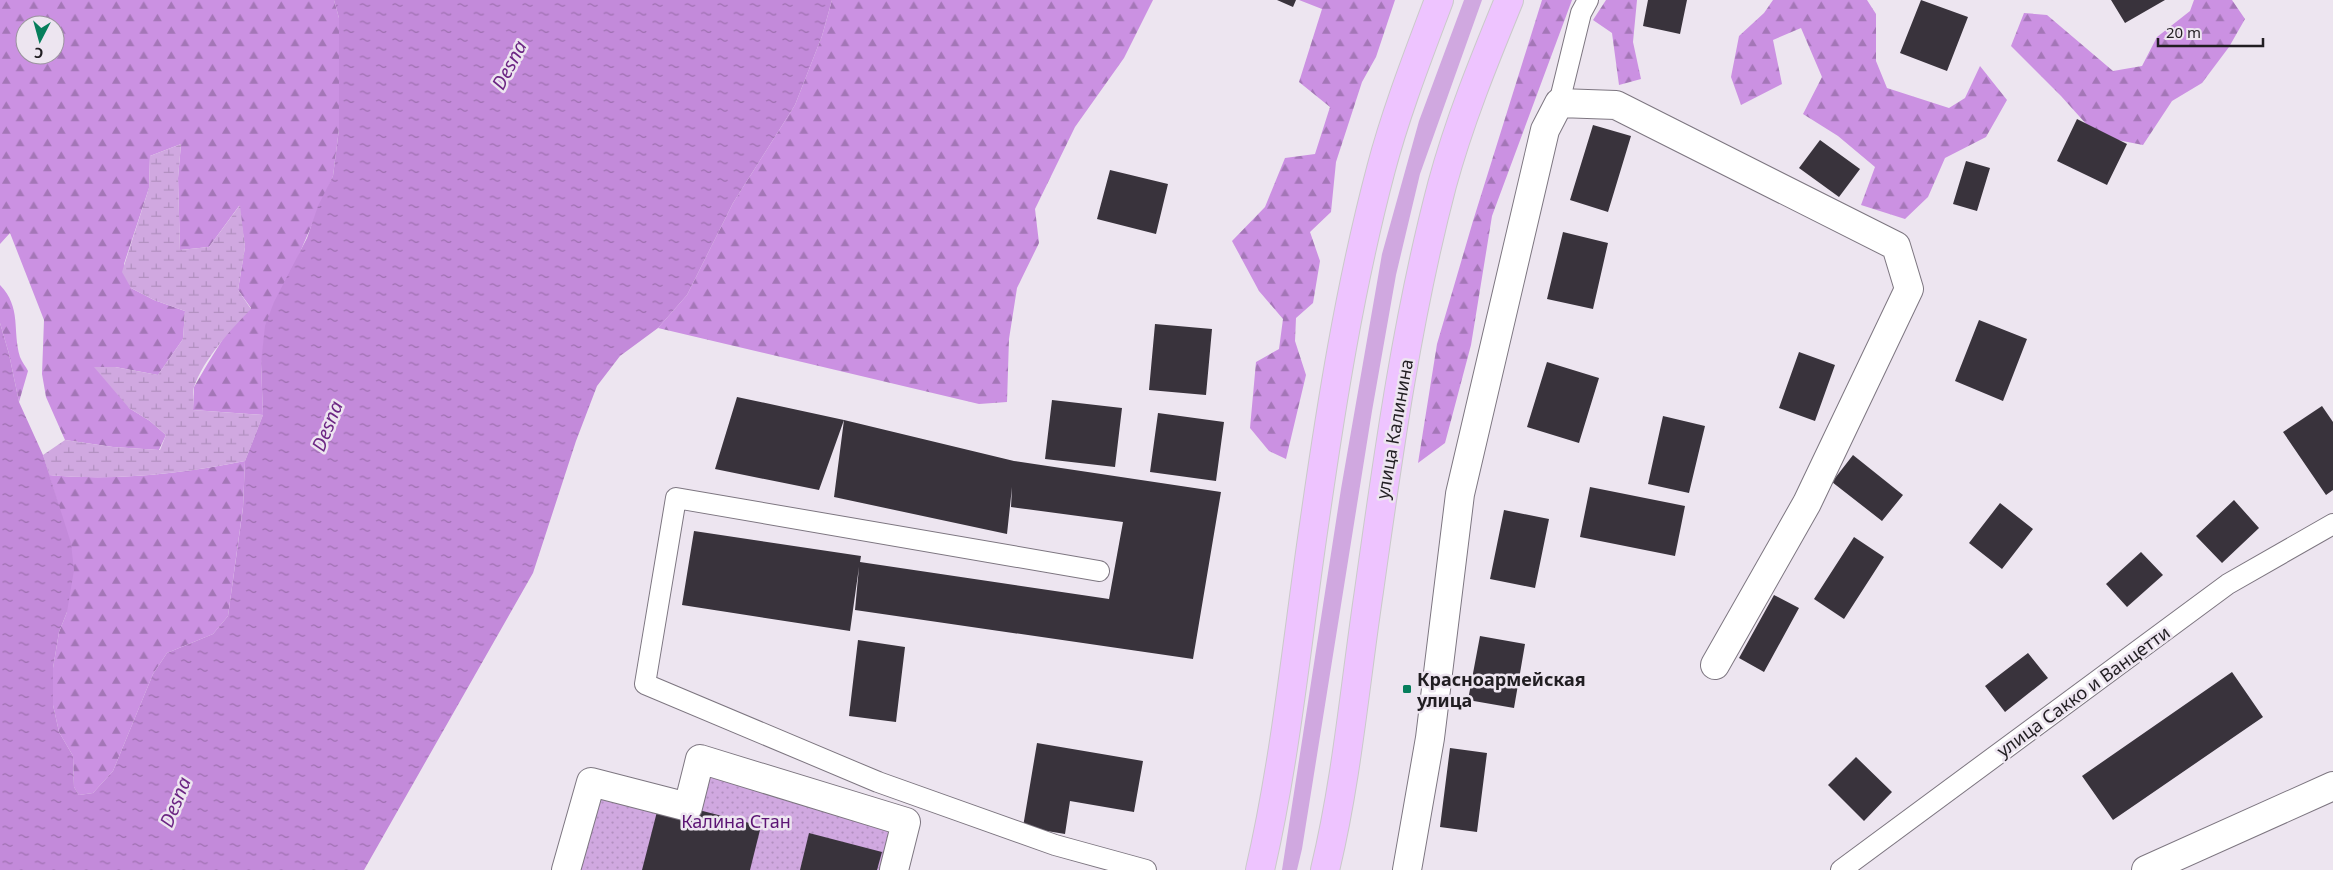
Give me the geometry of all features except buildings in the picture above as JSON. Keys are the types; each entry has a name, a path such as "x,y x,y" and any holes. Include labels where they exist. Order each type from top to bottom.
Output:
{"main road":[{"path":"1260,870 1278,777 1320,481 1356,281 1384,160 1416,60 1439,0"},
{"name":"улица Калинина","path":"1325,870 1340,787 1386,473 1416,302 1445,177 1476,82 1509,0"}],"street":[{"path":"1407,870 1430,738 1460,494 1545,130 1559,104 1616,105 1896,246 1909,289 1807,503 1716,665"},
{"path":"566,870 591,782 688,807 700,759 906,822 894,870"},
{"path":"2146,870 2333,786"}],"lane":[{"path":"1559,104 1581,13 1588,0"},
{"path":"1099,572 676,498 645,684 878,782 1055,845 1146,870"},
{"name":"улица Сакко и Ванцетти","path":"1841,870 2228,584 2333,524"}],"green space":[{"path":"0,0 334,0 339,18 339,129 333,176 294,266 261,363 263,415 193,410 194,387 226,334 251,308 238,290 245,247 239,206 209,247 180,250 178,178 181,144 150,156 149,188 124,264 131,288 154,300 185,311 183,339 158,375 115,367 129,408 150,421 166,435 159,450 113,447 65,440 46,397 42,374 44,320 10,233 0,244"},
{"path":"832,0 1153,0 1124,58 1075,127 1035,209 1039,243 1017,288 1009,339 1007,402 979,404 658,328 687,295 733,203 795,105 822,36"},
{"path":"1299,0 1395,0 1376,57 1362,82 1336,162 1331,212 1310,232 1320,261 1313,303 1296,318 1295,341 1306,375 1286,459 1269,451 1250,428 1256,362 1279,349 1283,319 1259,291 1232,241 1265,207 1285,158 1315,154 1330,107 1299,82 1322,9"},
{"path":"1464,0 1482,0 1420,174 1396,275 1372,411 1302,849 1297,870 1282,870 1341,489 1382,254 1419,121"},
{"path":"1542,0 1572,0 1492,216 1471,345 1445,443 1418,463 1437,344"},
{"path":"1606,0 1637,0 1633,42 1641,79 1619,85 1612,33 1593,20"},
{"path":"1773,0 1867,0 1876,14 1876,61 1887,88 1949,108 1965,98 1980,66 2007,100 1986,137 1945,158 1928,197 1905,219 1861,205 1875,167 1838,136 1803,114 1822,77 1801,28 1773,40 1782,84 1741,105 1731,77 1739,36 1764,13"},
{"path":"2194,0 2232,0 2245,19 2229,47 2202,83 2172,101 2143,145 2097,136 2061,96 2011,46 2024,13 2047,15 2113,71 2142,66 2157,37 2190,11"},
{"path":"181,144 178,178 180,250 209,247 240,205 245,247 238,290 251,309 227,335 204,366 194,387 193,410 263,415 245,461 196,470 123,477 49,475 43,455 65,440 113,447 160,450 166,435 150,421 129,408 94,367 115,367 158,375 183,339 185,311 154,300 131,288 122,272 149,188 150,156"},
{"path":"0,285 7,294 14,311 20,357 28,371 19,402 9,354 0,323"},
{"path":"245,461 243,507 228,616 213,634 167,653 153,674 113,771 93,793 79,795 74,787 73,756 59,732 53,705 53,668 59,632 67,612 62,517 49,475 123,477 196,470"},
{"name":"Калина Стан","path":"700,759 903,823 891,870 566,870 591,782 688,807"}],"water":[{"name":"Desna","path":"334,0 832,0 822,36 795,105 733,203 687,295 658,328 620,356 597,386 576,441 533,573 364,870 0,870 0,323 9,354 19,402 43,455 71,543 74,570 67,612 59,632 53,668 53,705 59,732 73,756 74,787 79,795 93,793 113,771 153,674 167,653 213,634 228,616 243,508 245,461 263,415 261,363 265,326 274,302 307,238 318,206 333,176 339,129 339,18"}],"place":[{"name":"Красноармейская улица","path":"1407,689"}]}
